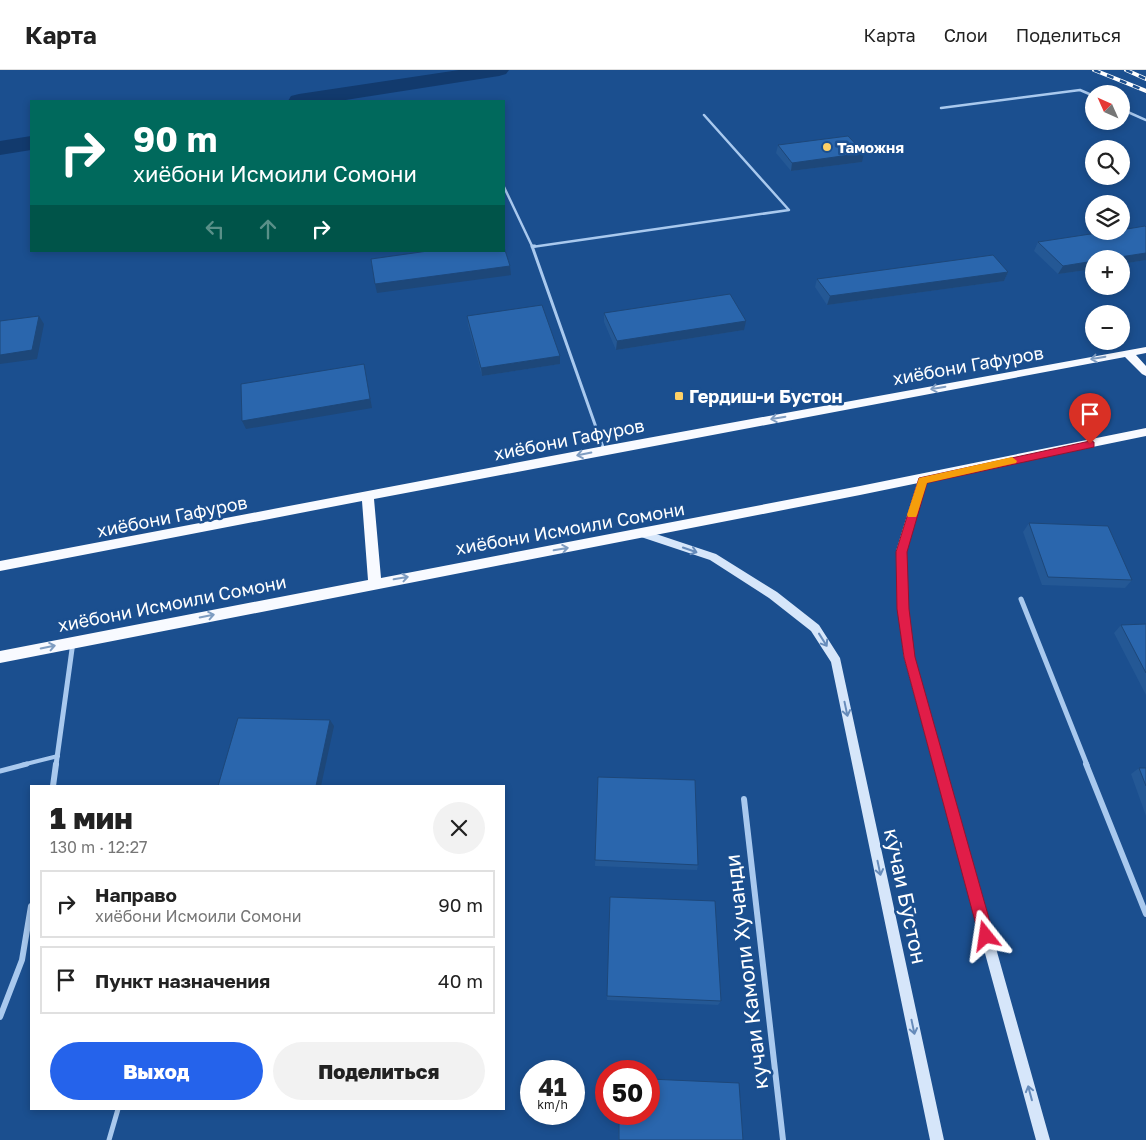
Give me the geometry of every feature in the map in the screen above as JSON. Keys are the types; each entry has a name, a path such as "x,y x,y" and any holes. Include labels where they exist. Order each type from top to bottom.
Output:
{"highway":[{"name":"хиёбони Гафуров","path":"0,566 368,497 604,450 1146,350"},
{"path":"1127,353 1146,372"},
{"name":"хиёбони Исмоили Сомони","path":"0,657 374,583 644,534 922,480 1146,432"},
{"path":"368,497 374,583"}],"main road":[{"path":"922,480 901,552 903,609 910,657 1043,1140"},
{"name":"кӯчаи Бӯстон","path":"644,534 713,557 773,595 815,628 836,661 937,1140"}],"street":[{"path":"1022,599 1146,914"},
{"path":"53,785 73,642"},
{"name":"кучаи Камоли Хучанди","path":"744,799 784,1140"},
{"path":"0,1017 22,960 30,912"}],"lane":[{"path":"940,108 1080,90 1085,92"},
{"path":"1130,112 1146,120"},
{"path":"532,246 789,210 704,115"},
{"path":"505,189 532,246 604,450"},
{"path":"0,771 58,756"},
{"path":"109,1140 118,1110"}],"building":[{"path":"848,136 864,153 792,163 778,145"},
{"path":"1146,227 1146,253 1130,255 1130,250 1085,250 1085,262 1063,266 1038,242 1085,235 1085,240 1130,240 1130,228"},
{"path":"505,250 510,266 375,284 371,259 421,252 505,252"},
{"path":"993,255 1008,272 830,296 817,279"},
{"path":"730,294 746,321 617,341 604,313"},
{"path":"542,305 560,356 481,368 467,316"},
{"path":"39,316 32,350 0,355 0,321"},
{"path":"364,364 370,399 242,421 241,384"},
{"path":"1029,523 1108,526 1132,580 1048,577"},
{"path":"1146,624 1146,673 1121,625"},
{"path":"238,718 330,720 316,785 218,785"},
{"path":"1139,768 1146,768 1146,786"},
{"path":"598,777 695,780 698,865 595,860"},
{"path":"610,897 715,901 721,1001 607,996"},
{"path":"660,1079 739,1083 743,1140 619,1140 619,1125 660,1125"}],"waterway":[{"path":"305,100 499,70"},
{"path":"0,148 30,143"}],"railway":[{"path":"1094,70 1146,91"},
{"path":"1126,70 1146,79"}],"slow traffic":[{"path":"912,515 922,480 1012,461"}],"place":[{"name":"Таможня","path":"827,147"},
{"name":"Гердиш-и Бустон","path":"679,396"}],"route":[{"path":"986,936 910,657 903,609 901,552 922,480 1090,444"}]}
